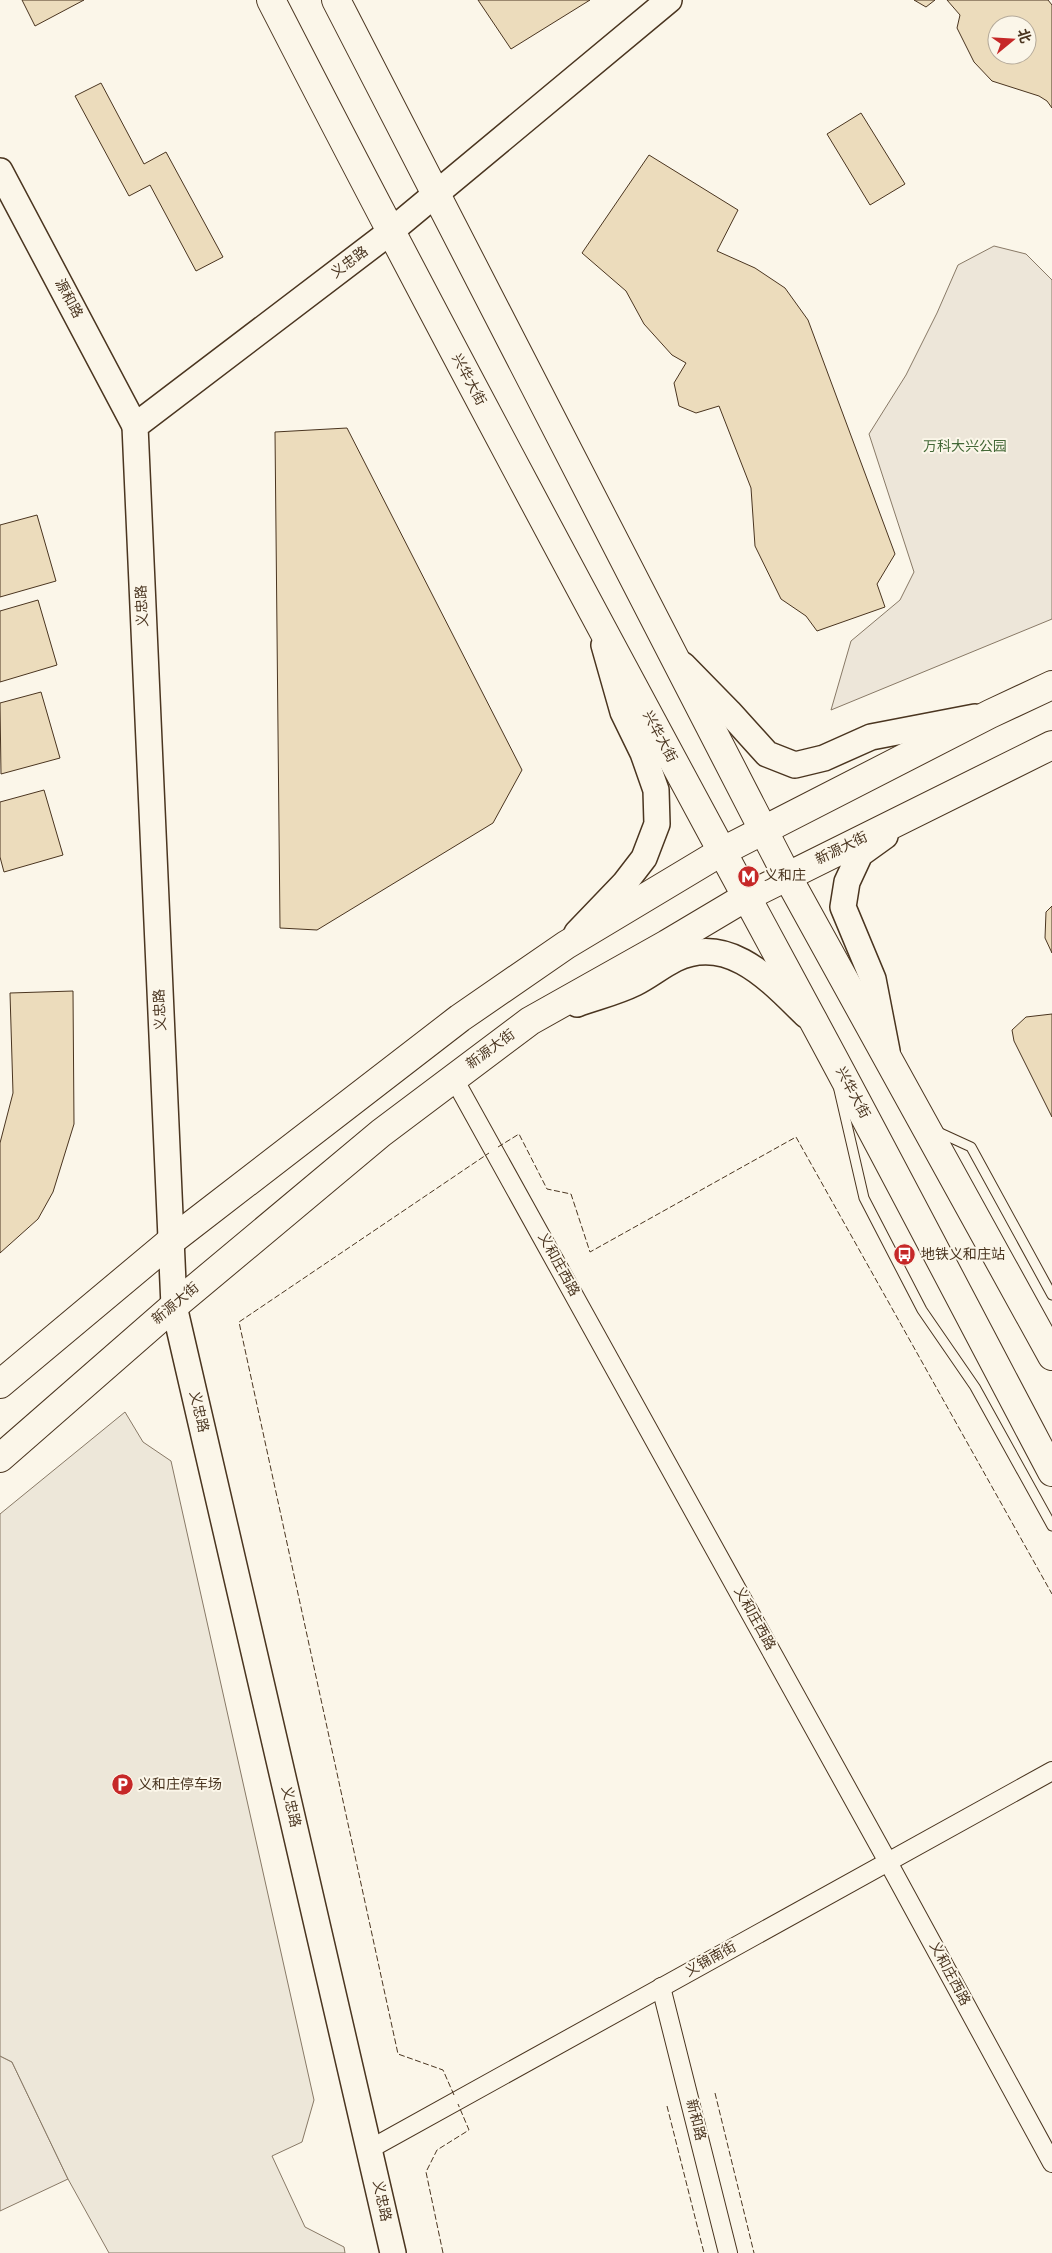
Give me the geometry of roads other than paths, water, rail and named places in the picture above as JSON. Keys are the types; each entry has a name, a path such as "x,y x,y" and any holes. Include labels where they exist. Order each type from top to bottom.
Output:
{"main road":[{"name":"兴华大街","path":"271,0 390,232 598,624 815,1023 1052,1472"},
{"path":"336,0 787,876 1052,1356"},
{"path":"0,1384 171,1241 460,1018 566,945 721,852 990,714 1052,685"},
{"name":"新源大街","path":"0,1458 174,1306 374,1139 453,1077 530,1021 746,897 1052,745"}],"street":[{"name":"义忠路","path":"393,2253 174,1306 135,426 390,232 669,0"},
{"name":"源和路","path":"0,171 135,426"},
{"path":"566,945 624,884 644,858 657,824 656,790 643,753 623,712 598,624"},
{"path":"677,660 729,712 766,754 795,765 824,758 871,737 990,714"},
{"path":"890,1065 873,979 843,908 847,882 860,854 950,795"},
{"path":"530,1021 634,984 676,959 697,952 728,954 763,973 815,1023"},
{"name":"义和庄西路","path":"453,1077 888,1862 1052,2163"},
{"name":"义锦南街","path":"370,2149 1052,1771"},
{"name":"新和路","path":"661,1987 728,2253"}],"lane":[{"path":"829,1051 864,1198 922,1310 975,1387 1052,1526"},
{"path":"925,1126 971,1146 1052,1295"}],"place":[{"name":"义和庄","path":"748,876"},
{"name":"地铁义和庄站","path":"905,1255"},
{"name":"义和庄停车场","path":"122,1785"}],"park label":[{"name":"万科大兴公园","path":"965,447"}]}
